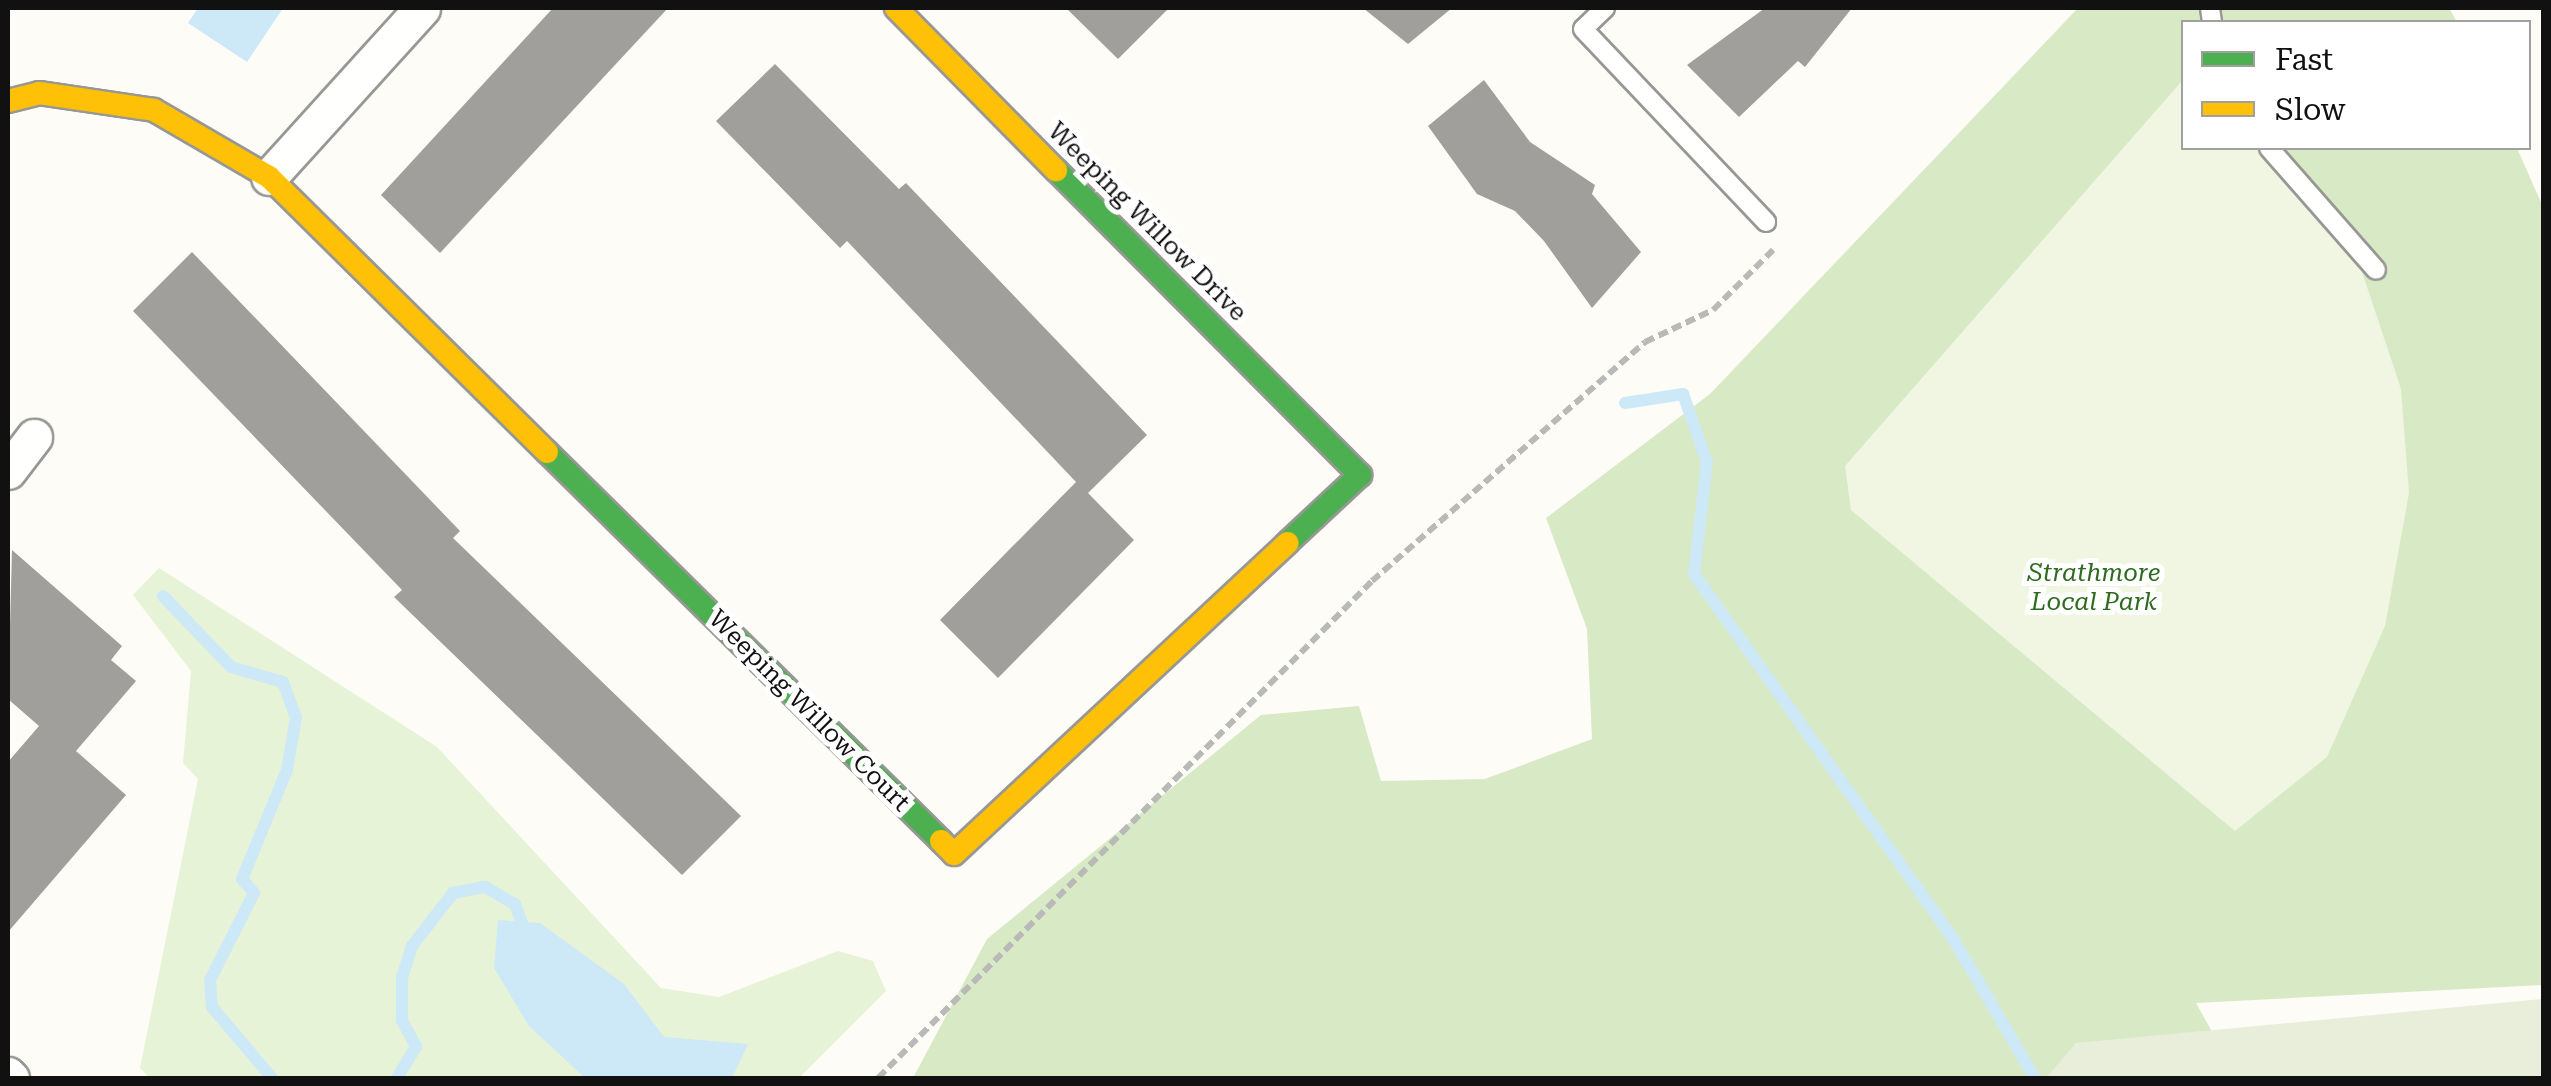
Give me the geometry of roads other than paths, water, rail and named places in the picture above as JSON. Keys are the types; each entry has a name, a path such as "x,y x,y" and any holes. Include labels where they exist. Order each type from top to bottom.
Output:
{"street":[{"path":"270,176 422,8"},
{"name":"Weeping Willow Drive","path":"896,8 1360,474"},
{"name":"Weeping Willow Court","path":"8,101 40,93 154,110 270,176 954,854 1360,474"},
{"path":"8,471 34,437"}],"lane":[{"path":"1604,8 1583,29 1766,222"},
{"path":"2271,150 2376,270"}],"water":[{"path":"198,8 283,8 247,62 188,23"},
{"path":"498,920 540,923 624,984 664,1037 748,1044 732,1078 585,1078 529,1026 494,968"}],"waterway":[{"path":"1625,403 1683,394 1707,462 1694,574 1951,935 2035,1078"},
{"path":"163,596 231,667 283,682 296,717 287,770 242,879 254,893 210,980 212,1007 272,1078"},
{"path":"397,1078 416,1046 402,1021 402,978 412,946 453,893 485,887 515,904 527,937"}],"park label":[{"name":"Strathmore Local Park","path":"2094,588"}]}
